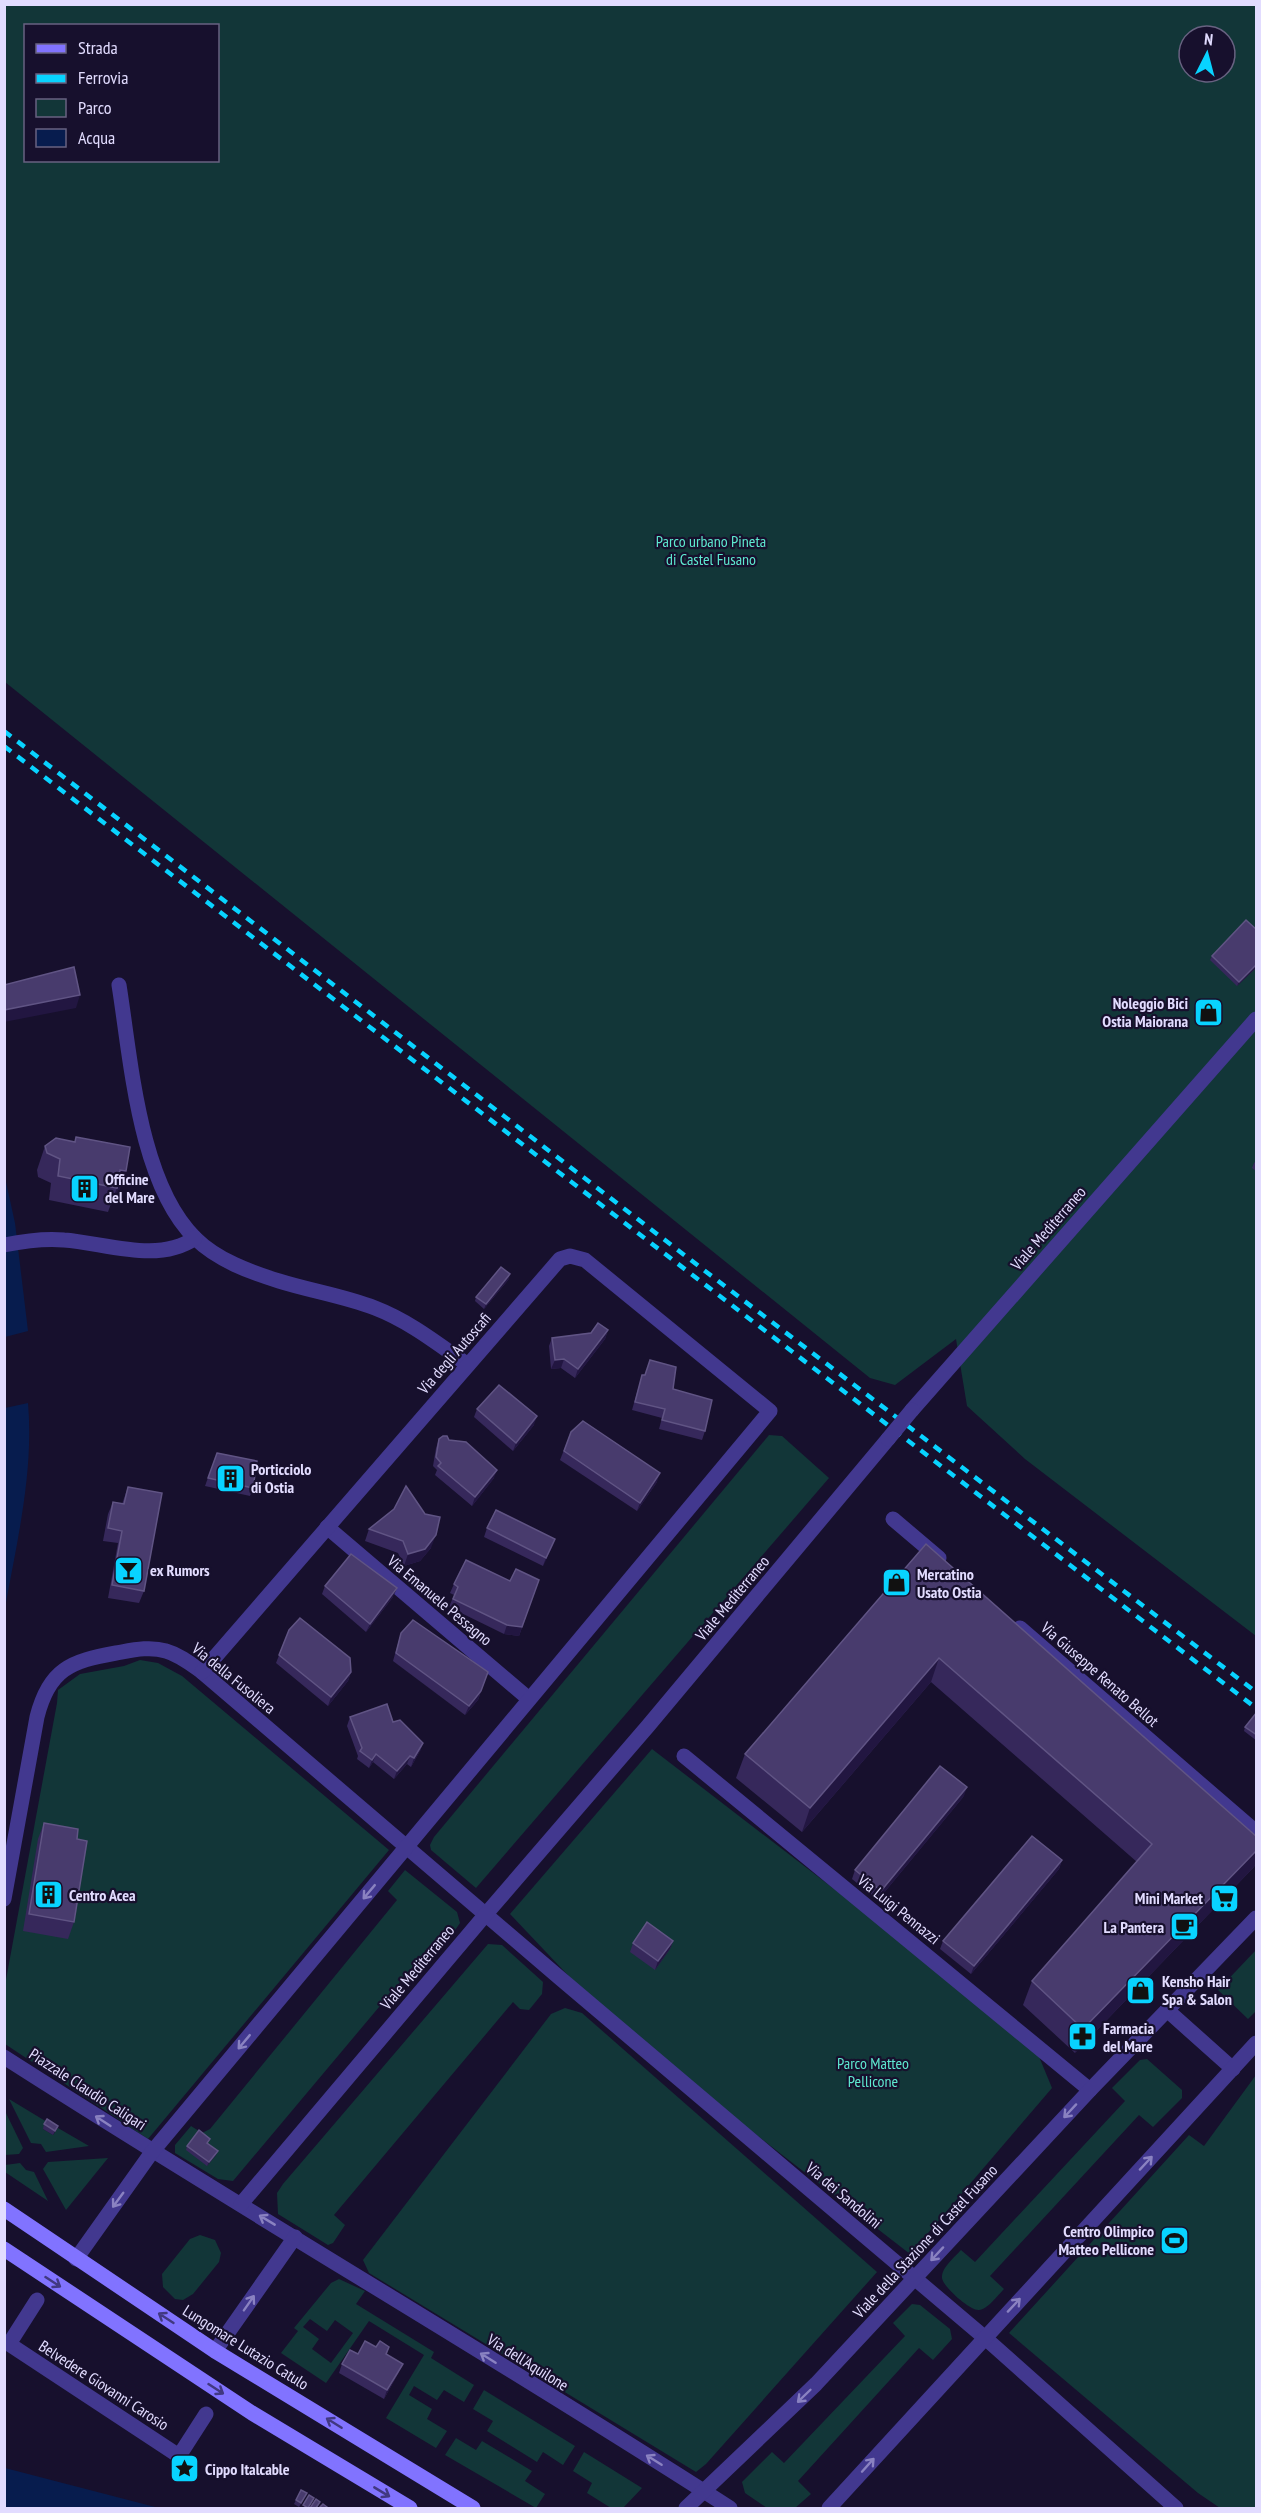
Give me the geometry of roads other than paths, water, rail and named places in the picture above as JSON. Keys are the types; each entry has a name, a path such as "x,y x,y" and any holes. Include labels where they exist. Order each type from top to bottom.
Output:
{"main road":[{"name":"Lungomare Lutazio Catulo","path":"4,2209 215,2351 473,2508"},
{"path":"4,2249 252,2413 410,2508"}],"street":[{"path":"118,986 142,1129 166,1198 195,1238 224,1258 261,1275 378,1308 416,1329 468,1365"},
{"name":"Viale Mediterraneo","path":"241,2204 648,1726 912,1410 1257,1019"},
{"path":"12,1244 64,1240 159,1251 177,1247 195,1238"},
{"name":"Via degli Autoscafi","path":"202,1672 556,1261 565,1257 576,1257 590,1264 770,1411 529,1699"},
{"path":"893,1519 948,1566"},
{"name":"Via Emanuele Pessagno","path":"327,1527 529,1699"},
{"name":"Via Giuseppe Renato Bellot","path":"1011,1621 1257,1832"},
{"name":"Via della Fusoliera","path":"4,1899 37,1717 44,1694 55,1677 70,1665 86,1659 143,1649 171,1653 202,1672 486,1914"},
{"path":"152,2152 529,1699"},
{"name":"Via Luigi Pennazzi","path":"684,1756 1090,2090"},
{"name":"Via dei Sandolini","path":"486,1914 984,2337 1176,2508"},
{"name":"Viale della Stazione di Castel Fusano","path":"686,2508 816,2384 1090,2090 1257,1918"},
{"path":"1167,2010 1233,2069"},
{"path":"829,2508 1257,2043"},
{"name":"Piazzale Claudio Caligari","path":"4,2057 152,2152 241,2204 334,2263"},
{"name":"Piazzale Claudio Caligari","path":"76,2259 152,2152"},
{"path":"215,2351 295,2237"},
{"name":"Via dell'Aquilone","path":"334,2263 730,2508"},
{"name":"Belvedere Giovanni Carosio","path":"37,2300 9,2344 179,2456 206,2414"}],"water":[{"path":"4,1173 15,1223 28,1331 5,1337"},
{"path":"28,1403 27,1481 5,1608 5,1408"},
{"path":"5,2468 159,2508 5,2508"}],"railway":[{"path":"4,731 1256,1692"},
{"path":"4,746 1256,1708"}],"place":[{"name":"Noleggio Bici Ostia Maiorana","path":"1209,1012"},
{"name":"Officine del Mare","path":"84,1188"},
{"name":"Porticciolo di Ostia","path":"230,1478"},
{"name":"ex Rumors","path":"129,1570"},
{"name":"Mercatino Usato Ostia","path":"896,1583"},
{"name":"Centro Acea","path":"48,1895"},
{"name":"Mini Market","path":"1224,1898"},
{"name":"La Pantera","path":"1185,1927"},
{"name":"Kensho Hair Spa & Salon","path":"1141,1990"},
{"name":"Farmacia del Mare","path":"1082,2037"},
{"name":"Centro Olimpico Matteo Pellicone","path":"1175,2240"},
{"name":"Cippo Italcable","path":"184,2469"}],"park label":[{"name":"Parco urbano Pineta di Castel Fusano","path":"711,550"},
{"name":"Parco Matteo Pellicone","path":"873,2072"}]}
